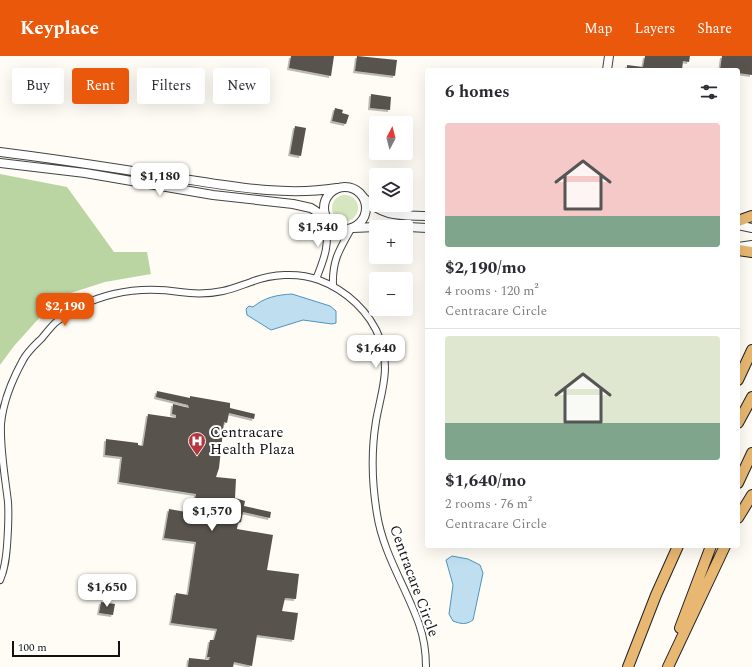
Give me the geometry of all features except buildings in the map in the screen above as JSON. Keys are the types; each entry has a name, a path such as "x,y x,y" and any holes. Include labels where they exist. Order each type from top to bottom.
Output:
{"highway":[{"path":"740,220 752,216"},
{"path":"740,250 752,252"},
{"path":"740,376 752,350"},
{"path":"740,419 752,398"},
{"path":"740,479 752,453"},
{"path":"740,515 752,495"},
{"path":"628,667 671,548"},
{"path":"653,601 677,548"},
{"path":"664,667 711,548"},
{"path":"668,667 724,548"}],"street":[{"path":"607,68 609,56"},
{"path":"0,152 61,159 203,182 275,191 307,192 348,187 359,192 370,204 380,211 388,214 425,216"},
{"path":"0,163 84,173 212,195 293,204 311,208 339,229 369,227"},
{"path":"316,278 323,262 328,244 324,207 325,201 337,188"},
{"path":"333,286 332,274 335,260 343,241 352,228 361,223 366,213 366,207 362,196"},
{"path":"740,225 752,228"},
{"path":"413,227 425,228"},
{"path":"740,247 752,245"},
{"name":"Centracare Circle","path":"0,580 6,559 8,530 8,504 0,442 5,403 10,385 24,359 33,346 53,325 82,305 114,293 149,289 210,293 225,291 252,281 275,276 301,276 316,278 333,286 345,294 366,314 375,328 380,341 384,356 385,378 376,422 373,461 377,516 390,557 419,624 424,645 426,667"}],"green space":[{"path":"0,174 67,187 114,252 147,252 151,274 105,282 58,297 14,346 0,365"},
{"path":"345,195 354,199 358,208 354,217 345,221 336,217 332,208 336,199"}],"water":[{"path":"292,294 330,306 336,311 336,323 332,324 303,320 271,330 247,315 246,309 249,306 253,307 271,297"},
{"path":"452,556 468,559 480,565 483,573 473,620 466,623 453,621 449,614 453,585 446,560"}],"place":[{"name":"Centracare Health Plaza","path":"197,456"}]}
